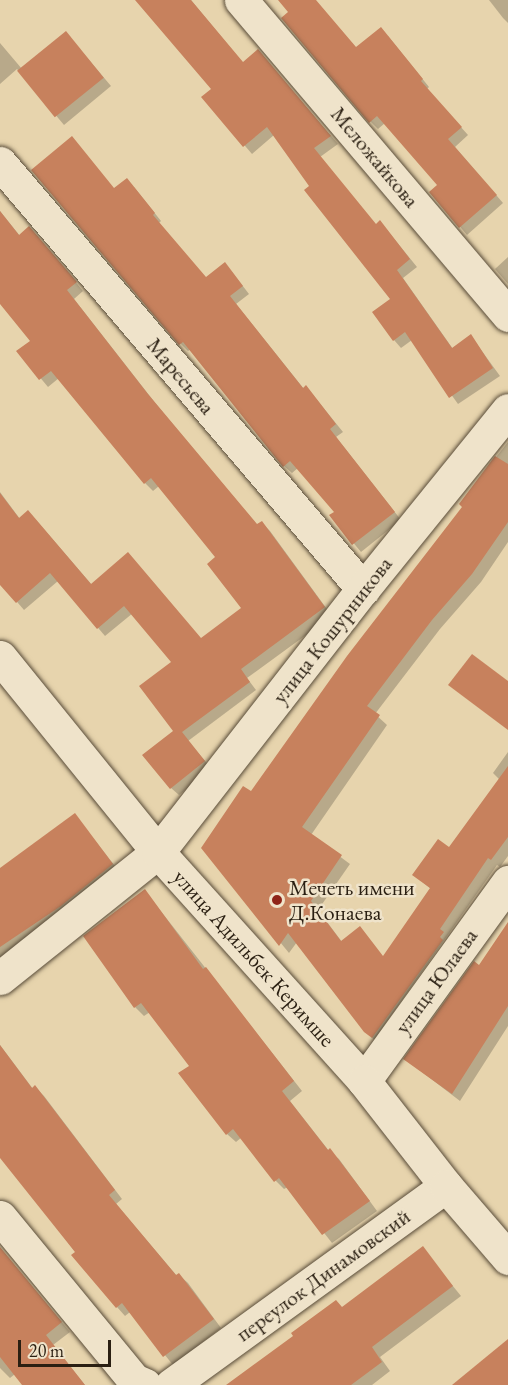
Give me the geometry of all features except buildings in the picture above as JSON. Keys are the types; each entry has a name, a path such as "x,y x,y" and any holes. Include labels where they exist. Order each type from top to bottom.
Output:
{"street":[{"name":"Меложайкова","path":"241,0 508,315"},
{"name":"Маресьева","path":"0,163 363,589"},
{"name":"улица Кошурникова","path":"158,852 363,589 508,410"},
{"name":"улица Адильбек Керимше","path":"0,657 158,852 364,1081 446,1186 508,1258"},
{"path":"0,978 158,852"},
{"name":"улица Юлаева","path":"364,1081 508,882"},
{"name":"переулок Динамовский","path":"171,1385 446,1186"},
{"path":"0,1217 134,1380 145,1385"}],"place":[{"name":"Мечеть имени Д.Конаева","path":"277,900"}]}
